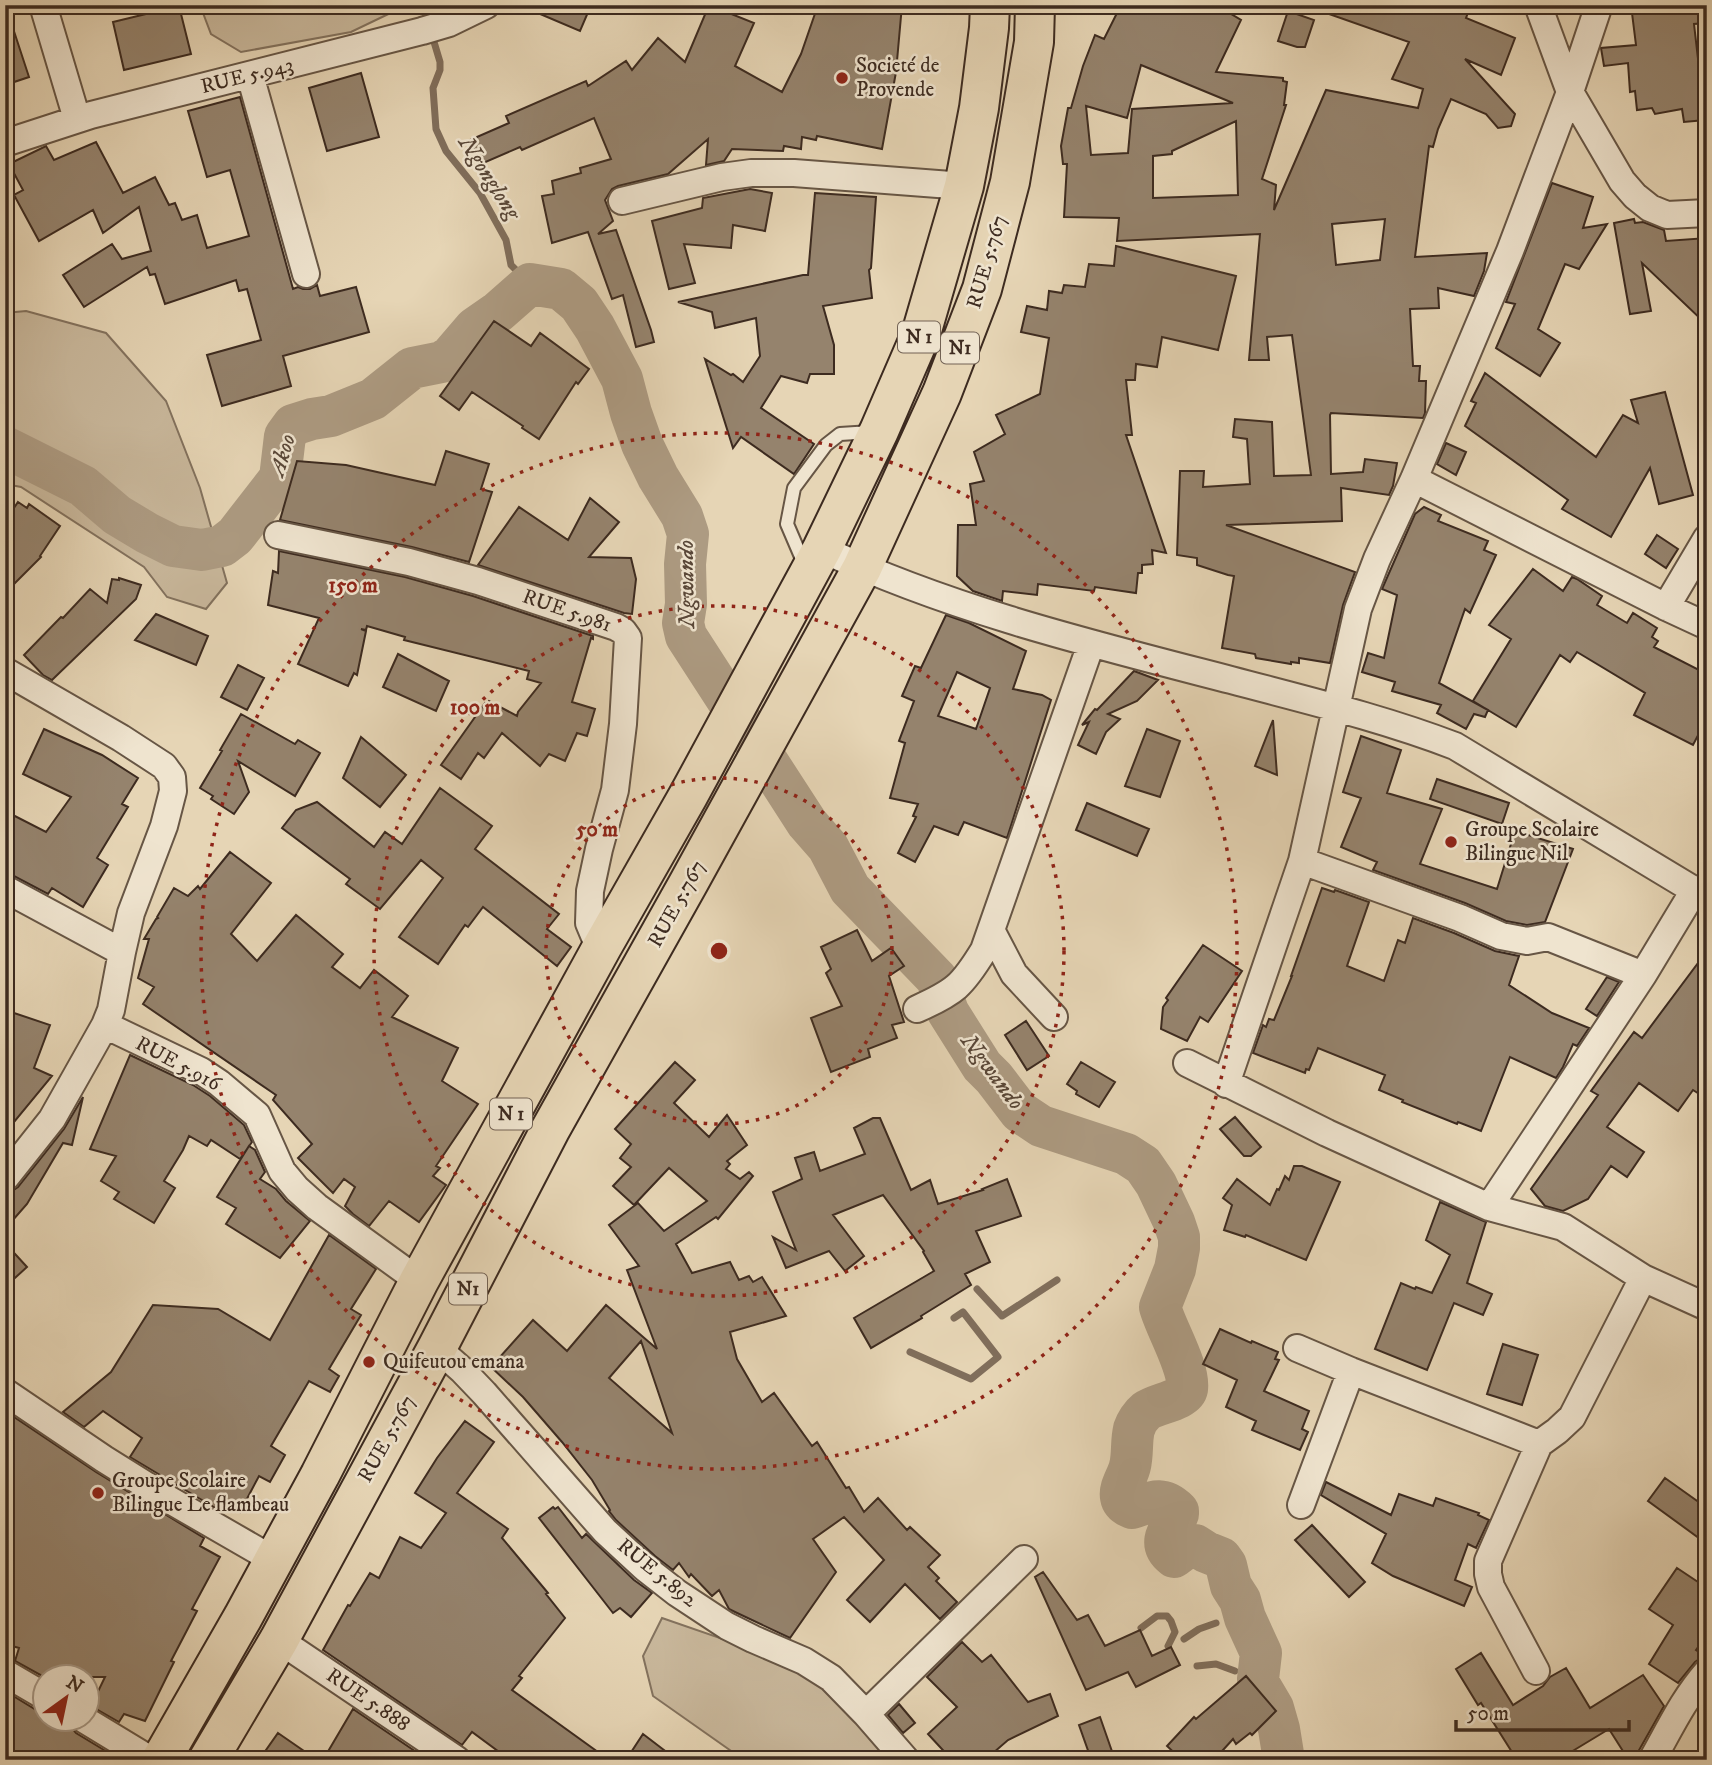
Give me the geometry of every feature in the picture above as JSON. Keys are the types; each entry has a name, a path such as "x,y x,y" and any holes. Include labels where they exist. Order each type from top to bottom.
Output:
{"highway":[{"name":"N 1","path":"161,1760 274,1560 419,1281 815,561 879,431 920,334 964,186 979,108 990,5"},
{"name":"RUE 5.767","path":"208,1760 279,1640 437,1348 550,1130 862,568 942,393 982,289 1010,182 1034,42 1035,5"}],"street":[{"path":"43,5 78,119"},
{"name":"RUE 5.943","path":"5,143 78,119 422,31 449,23 486,5"},
{"path":"1538,5 1570,92 1622,181 1650,208 1667,215 1707,213"},
{"path":"1226,1084 1302,861 1358,610 1377,559 1414,479 1510,251 1570,92 1599,5"},
{"path":"250,75 306,274"},
{"path":"622,201 722,177 751,173 794,173 964,186"},
{"path":"1414,479 1707,626"},
{"name":"RUE 5.981","path":"278,535 409,562 478,581 623,631 628,638 623,724 615,790 598,849 590,891 589,923 603,947"},
{"path":"1665,607 1707,538"},
{"path":"815,561 862,568 1010,621 1335,707 1423,734 1455,746 1701,893 1643,975 1489,1207"},
{"path":"917,1009 956,989 970,974 984,950 1091,644"},
{"path":"5,671 164,765 172,777 173,791 164,826 131,913 111,1010 105,1026 52,1119 6,1177"},
{"path":"1302,861 1460,918 1501,936 1527,941 1548,937 1643,975"},
{"path":"5,889 122,952"},
{"path":"991,930 1014,974 1054,1017"},
{"name":"RUE 5.916","path":"105,1026 201,1071 219,1083 257,1115 282,1171 297,1189 317,1207 419,1281"},
{"path":"1187,1063 1327,1133 1489,1207 1563,1227 1643,1278 1707,1307"},
{"path":"1535,1671 1491,1587 1488,1562 1539,1444 1572,1418 1643,1278"},
{"name":"RUE 5.892","path":"437,1348 484,1393 605,1531 645,1568 727,1626 804,1661 831,1678 906,1760"},
{"path":"1297,1348 1539,1444"},
{"path":"1301,1506 1351,1371"},
{"path":"5,1392 147,1486 274,1560"},
{"path":"866,1714 1024,1559"},
{"name":"RUE 5.888","path":"279,1640 457,1760"},
{"path":"1652,1760 1680,1709 1697,1682 1707,1672"},
{"path":"5,1673 32,1689"},
{"path":"102,1730 151,1760"}],"lane":[{"path":"815,561 787,524 794,488 825,445 840,434 879,431"}],"shaded area":[{"path":"200,5 405,6 351,32 241,52 211,34"},
{"path":"26,311 106,333 166,401 200,488 227,583 206,609 167,597 144,567 21,487 5,484 5,313"},
{"path":"662,1618 772,1656 844,1702 889,1760 744,1760 653,1696 643,1656"}],"building":[{"path":"519,5 578,5 589,10 580,31"},
{"path":"709,5 754,23 735,66 782,92 801,54 818,5 902,5 896,72 882,149 817,136 816,140 802,137 801,149 784,146 783,151 732,149 724,161 706,165 708,139 668,174 612,189 605,200 613,221 598,234 616,230 651,330 654,342 636,347 623,295 612,299 588,232 552,243 542,196 554,194 552,181 581,173 580,168 611,159 594,118 522,150 520,147 481,164 470,140 509,123 506,116 586,81 588,86 626,61 632,70 658,38 685,62"},
{"path":"1121,5 1216,5 1241,20 1216,72 1283,78 1283,81 1287,82 1286,105 1262,179 1276,185 1274,210 1326,90 1418,108 1423,89 1392,79 1409,42 1312,8 1312,5 1471,5 1466,18 1515,38 1501,75 1465,59 1515,114 1511,126 1498,128 1486,114 1451,99 1433,147 1429,146 1415,257 1487,253 1484,271 1474,296 1438,288 1439,308 1410,309 1413,366 1420,366 1419,381 1426,381 1423,418 1330,415 1331,474 1363,472 1365,459 1397,463 1389,495 1341,488 1342,521 1226,525 1355,572 1343,605 1330,663 1299,658 1299,663 1291,664 1222,648 1234,576 1197,565 1197,558 1177,555 1180,471 1204,471 1203,487 1250,484 1247,439 1233,437 1235,419 1272,422 1274,476 1311,475 1292,335 1267,337 1269,360 1249,360 1260,234 1117,241 1119,218 1064,217 1067,164 1063,164 1061,146 1068,108 1071,108 1095,35 1104,39","holes":["1141,65 1233,103 1132,109 1128,153 1091,155 1086,106 1127,118","1236,121 1238,195 1153,198 1153,156 1172,154 1172,151","1385,219 1380,260 1336,265 1332,224"]},
{"path":"1631,5 1707,5 1707,23 1694,24 1705,120 1684,122 1682,109 1655,114 1652,108 1637,110 1635,91 1630,92 1628,63 1604,66 1601,48 1636,45"},
{"path":"179,6 191,54 124,70 113,22"},
{"path":"1288,11 1314,20 1305,47 1278,41"},
{"path":"9,16 29,77 5,85 5,17"},
{"path":"361,73 379,137 327,151 309,88"},
{"path":"240,97 293,289 310,289 317,285 320,296 356,287 369,332 283,356 291,386 222,406 207,355 261,340 247,289 239,291 236,280 165,304 155,274 150,275 147,267 84,307 63,275 112,244 122,259 151,251 139,207 103,233 93,210 39,241 14,195 23,190 9,164 46,146 54,160 96,142 123,193 155,177 169,205 175,203 182,220 197,215 207,248 249,236 230,170 207,177 188,111"},
{"path":"1552,183 1593,197 1583,228 1607,224 1579,269 1565,264 1538,329 1560,343 1540,376 1496,348 1515,304 1506,302"},
{"path":"750,189 772,193 765,231 733,225 731,248 684,244 695,283 669,289 652,221 702,208 703,198"},
{"path":"815,193 876,197 869,270 872,298 823,306 834,345 834,374 810,374 807,383 781,376 761,408 814,444 794,474 741,437 733,448 705,359 743,382 760,356 756,318 715,328 712,312 678,302 808,275"},
{"path":"1634,219 1635,223 1643,222 1664,230 1666,241 1707,238 1707,325 1642,263 1651,311 1630,314 1614,223"},
{"path":"1116,246 1236,276 1218,350 1162,337 1157,367 1136,364 1135,380 1126,380 1132,435 1126,435 1166,553 1152,550 1153,564 1142,565 1142,573 1138,573 1136,593 1095,587 1094,591 1038,584 1037,595 1003,591 1002,601 973,591 957,576 958,525 976,525 970,484 984,481 974,452 1005,434 996,415 1040,394 1049,338 1021,332 1027,306 1047,310 1049,291 1062,293 1064,285 1085,287 1089,264 1114,266"},
{"path":"494,321 531,346 540,333 589,369 578,384 576,382 539,439 472,392 459,410 440,396"},
{"path":"1485,373 1596,457 1623,415 1638,423 1631,400 1665,392 1693,495 1659,504 1650,468 1611,537 1562,509 1568,500 1465,426 1476,403 1471,401"},
{"path":"1446,443 1466,452 1456,475 1437,464"},
{"path":"446,451 489,464 481,489 492,492 469,562 412,547 280,520 297,461 346,465 435,485"},
{"path":"590,498 619,522 589,557 631,558 636,579 632,614 478,565 519,507 568,540"},
{"path":"18,502 27,508 29,504 60,526 41,557 5,593 5,521"},
{"path":"1424,507 1441,515 1438,521 1488,541 1484,550 1496,555 1470,613 1465,609 1439,683 1488,710 1485,717 1474,714 1466,729 1437,713 1441,705 1392,691 1395,682 1362,672 1368,653 1384,658 1397,595 1382,589 1415,514"},
{"path":"1657,535 1678,549 1666,568 1645,554"},
{"path":"279,551 405,577 473,596 593,636 572,702 595,709 587,736 577,733 565,761 549,754 540,766 502,733 484,758 478,753 461,779 441,765 485,703 489,701 517,716 541,683 527,679 529,671 404,640 405,637 367,626 366,630 361,629 366,631 357,675 354,673 348,686 298,664 319,618 268,605 273,571 278,573"},
{"path":"1533,569 1563,591 1572,577 1577,579 1602,596 1597,605 1627,623 1633,613 1657,628 1652,637 1658,641 1654,647 1707,674 1707,718 1693,745 1634,715 1645,693 1577,652 1570,662 1560,655 1516,727 1473,701 1511,639 1489,625"},
{"path":"119,578 141,585 136,599 52,680 43,675 24,655 90,589 107,603 112,579"},
{"path":"156,614 208,636 196,665 135,640"},
{"path":"946,615 969,623 1026,651 1013,689 1042,695 1051,700 1007,838 964,822 958,835 934,826 915,862 898,853 916,817 913,816 918,804 890,798 905,743 899,741 914,701 902,696 915,666 921,668","holes":["957,672 990,688 976,729 938,716"]},
{"path":"398,654 449,681 436,711 383,687"},
{"path":"238,665 264,678 247,710 221,697"},
{"path":"1134,671 1158,680 1137,701 1108,714 1120,719 1106,732 1096,754 1078,745 1089,722 1082,725"},
{"path":"241,714 295,744 298,740 320,753 295,796 238,761 249,792 234,814 200,788"},
{"path":"1273,720 1277,775 1255,766"},
{"path":"44,729 102,755 138,778 122,804 128,807 97,858 108,865 83,907 52,888 48,894 5,873 5,811 46,832 71,797 23,774"},
{"path":"1147,729 1180,741 1160,797 1125,786"},
{"path":"1361,736 1401,750 1387,793 1442,809 1420,864 1497,889 1515,831 1573,849 1545,922 1527,925 1506,921 1465,903 1373,870 1377,862 1341,847 1361,798 1343,792"},
{"path":"361,737 406,775 380,807 343,778"},
{"path":"1437,779 1509,803 1502,824 1430,799"},
{"path":"440,788 492,826 475,849 559,914 547,929 571,947 557,966 483,907 468,927 465,925 438,964 399,937 443,878 421,860 380,909 346,884 350,879 282,828 296,810 317,802 374,847 385,832 402,844"},
{"path":"1087,803 1149,829 1137,856 1076,830"},
{"path":"230,852 271,883 231,934 257,961 296,915 343,954 332,967 360,988 374,970 408,996 392,1017 458,1048 442,1081 478,1104 436,1166 440,1168 433,1176 446,1185 419,1222 389,1201 369,1226 353,1214 345,1206 355,1187 344,1179 333,1193 298,1158 312,1144 273,1100 276,1095 143,1004 154,987 138,978 149,939 144,939 174,888 188,896 198,886 200,889"},
{"path":"1322,888 1369,902 1347,966 1384,981 1398,940 1405,943 1413,918 1495,951 1519,956 1509,985 1552,1013 1589,1028 1577,1046 1573,1044 1556,1078 1510,1057 1481,1131 1402,1102 1403,1100 1379,1090 1385,1075 1318,1048 1309,1070 1306,1069 1305,1073 1253,1053 1263,1025 1266,1027 1269,1019 1274,1020"},
{"path":"857,930 872,961 891,948 904,966 889,976 904,1022 892,1025 897,1038 868,1049 870,1057 831,1072 811,1018 842,1006 826,973 831,969 821,947"},
{"path":"1203,945 1242,971 1208,1022 1200,1017 1187,1041 1161,1029 1163,1007 1168,1000 1166,998"},
{"path":"1707,951 1707,1099 1693,1090 1678,1111 1639,1083 1607,1127 1644,1152 1627,1177 1611,1166 1588,1199 1563,1211 1545,1206 1531,1189 1598,1095 1591,1091 1634,1032 1642,1038"},
{"path":"1607,977 1619,982 1597,1016 1586,1009"},
{"path":"5,1010 50,1025 34,1068 52,1076 5,1133"},
{"path":"1026,1021 1049,1056 1027,1070 1005,1035"},
{"path":"130,1055 210,1096 244,1125 252,1142 240,1159 211,1140 207,1146 189,1136 164,1181 175,1188 154,1223 114,1199 119,1192 101,1181 116,1156 90,1149"},
{"path":"675,1062 695,1080 674,1103 709,1137 727,1115 747,1145 727,1161 730,1164 726,1169 740,1179 749,1172 753,1176 718,1219 716,1217 676,1244 692,1273 730,1262 739,1280 749,1276 753,1282 762,1277 786,1316 730,1332 737,1359 762,1402 774,1393 812,1446 817,1442 864,1512 878,1498 907,1530 910,1527 940,1555 928,1567 939,1578 936,1581 957,1602 940,1619 905,1584 870,1622 847,1600 884,1560 844,1517 813,1539 836,1572 790,1638 729,1609 719,1590 712,1596 691,1574 689,1577 679,1563 673,1570 616,1520 592,1480 562,1442 523,1397 491,1367 533,1320 567,1351 606,1305 657,1349 627,1270 639,1266 609,1225 638,1203 664,1231 707,1201 669,1168 634,1205 613,1186 631,1167 620,1158 631,1144 615,1129","holes":["641,1341 672,1433 609,1378"]},
{"path":"1081,1062 1115,1082 1099,1107 1076,1094 1077,1091 1067,1084"},
{"path":"83,1097 72,1145 63,1143 27,1204 5,1229 5,1196 18,1187 64,1129"},
{"path":"1235,1117 1261,1147 1251,1156 1244,1156 1220,1129"},
{"path":"873,1118 880,1118 911,1190 930,1180 938,1204 983,1190 1007,1179 1021,1216 976,1231 990,1262 965,1274 971,1285 871,1348 854,1318 934,1271 924,1251 883,1195 833,1215 864,1256 845,1271 829,1251 786,1268 773,1237 796,1250 773,1192 802,1179 795,1158 814,1152 820,1171 865,1154 854,1128"},
{"path":"249,1146 255,1150 265,1172 260,1179 276,1189 310,1221 280,1258 226,1224 236,1208 217,1197"},
{"path":"1294,1166 1302,1166 1340,1182 1306,1260 1246,1235 1245,1237 1224,1230 1232,1205 1223,1198 1237,1179 1270,1205 1285,1176 1289,1180"},
{"path":"1440,1202 1486,1222 1467,1283 1492,1294 1483,1315 1454,1303 1427,1370 1375,1349 1401,1283 1432,1293 1450,1255 1426,1240"},
{"path":"329,1235 376,1269 351,1309 361,1315 329,1369 339,1376 330,1392 309,1381 271,1446 285,1455 270,1482 259,1476 240,1512 226,1503 224,1506 220,1504 217,1509 130,1457 142,1438 103,1411 84,1427 63,1412 111,1372 153,1305 218,1309 270,1340"},
{"path":"5,1243 27,1267 5,1287"},
{"path":"1220,1329 1278,1352 1275,1359 1279,1360 1264,1391 1309,1411 1302,1429 1308,1432 1300,1450 1252,1430 1256,1421 1226,1407 1237,1380 1203,1364"},
{"path":"1503,1344 1538,1355 1522,1405 1487,1394"},
{"path":"11,1415 96,1472 204,1538 200,1546 220,1557 192,1609 197,1611 171,1661 174,1662 145,1721 124,1714 119,1722 102,1712 102,1683 105,1677 102,1677 102,1664 32,1664 32,1670 15,1661 19,1648 5,1644 5,1427"},
{"path":"465,1421 494,1442 457,1493 508,1529 502,1538 548,1593 546,1594 565,1618 519,1676 522,1678 512,1690 609,1760 510,1760 472,1732 462,1745 323,1650 348,1605 350,1606 370,1573 379,1578 400,1537 421,1548 446,1513 415,1493"},
{"path":"1665,1478 1707,1508 1707,1544 1648,1501"},
{"path":"1326,1482 1391,1515 1399,1494 1433,1506 1436,1498 1479,1513 1478,1515 1489,1520 1476,1548 1468,1544 1455,1580 1472,1587 1464,1606 1393,1576 1372,1563 1386,1534 1321,1495"},
{"path":"553,1507 558,1507 582,1538 586,1534 634,1580 652,1593 631,1617 620,1608 613,1613 539,1518"},
{"path":"1312,1525 1365,1582 1349,1597 1295,1540"},
{"path":"1677,1568 1707,1588 1707,1635 1696,1650 1706,1657 1695,1662 1678,1683 1649,1664 1673,1625 1649,1609"},
{"path":"1043,1572 1077,1620 1088,1615 1105,1646 1140,1630 1152,1656 1171,1647 1180,1665 1136,1687 1128,1672 1086,1690 1035,1577"},
{"path":"962,1642 982,1662 991,1655 1028,1702 1050,1694 1058,1716 1008,1740 985,1760 952,1760 928,1734 957,1707 927,1677"},
{"path":"1481,1653 1513,1705 1566,1668 1590,1708 1643,1675 1664,1706 1638,1752 1628,1759 1609,1729 1571,1752 1576,1760 1517,1760 1456,1669"},
{"path":"1246,1676 1276,1711 1252,1735 1250,1733 1236,1744 1233,1739 1214,1760 1182,1760 1167,1746 1194,1717 1196,1719"},
{"path":"5,1691 32,1707 32,1734 78,1734 104,1750 98,1760 5,1760"},
{"path":"899,1704 915,1723 903,1733 888,1715"},
{"path":"353,1709 428,1760 323,1760"},
{"path":"1100,1717 1115,1760 1096,1760 1094,1755 1090,1756 1079,1725"},
{"path":"278,1733 317,1760 259,1760"},
{"path":"643,1734 677,1760 626,1760"}],"waterway":[{"name":"Ngonglong","path":"423,5 440,62 433,88 436,129 446,151 480,193 506,240 511,265 530,284"},
{"name":"Ngwando","path":"5,447 83,486 117,515 173,546 202,550 222,546 235,536 280,478 285,436 293,425 331,416 373,399 412,368 442,362 451,356 475,328 530,284 561,289 579,304 622,379 642,444 682,516 688,534 683,623 686,636 807,823 828,847 850,889 937,979 948,1012 982,1066 1020,1112 1041,1126 1126,1154 1143,1165 1156,1184 1179,1237 1175,1269 1160,1307 1185,1370 1187,1389 1176,1399 1150,1408 1137,1422 1130,1466 1121,1489 1121,1497 1122,1501 1132,1508 1161,1501 1178,1511 1165,1541 1174,1557 1190,1545 1195,1545 1221,1558 1226,1565 1231,1586 1240,1600 1261,1653 1258,1679 1273,1708 1284,1760"},
{"path":"977,1289 1002,1316 1057,1280"},
{"path":"910,1352 971,1379 998,1357 963,1312 954,1318"},
{"path":"1141,1628 1157,1616 1167,1616 1175,1632 1168,1646"},
{"path":"1184,1639 1199,1629 1216,1623"},
{"path":"1197,1666 1216,1664 1235,1671"}],"place":[{"name":"Societé de Provende","path":"842,78"},
{"name":"Groupe Scolaire Bilingue Nil","path":"1451,842"},
{"name":"Quifeutou emana","path":"369,1362"},
{"name":"Groupe Scolaire Bilingue Le flambeau","path":"98,1493"}],"water label":[{"name":"Akoo","path":"283,455"}]}
